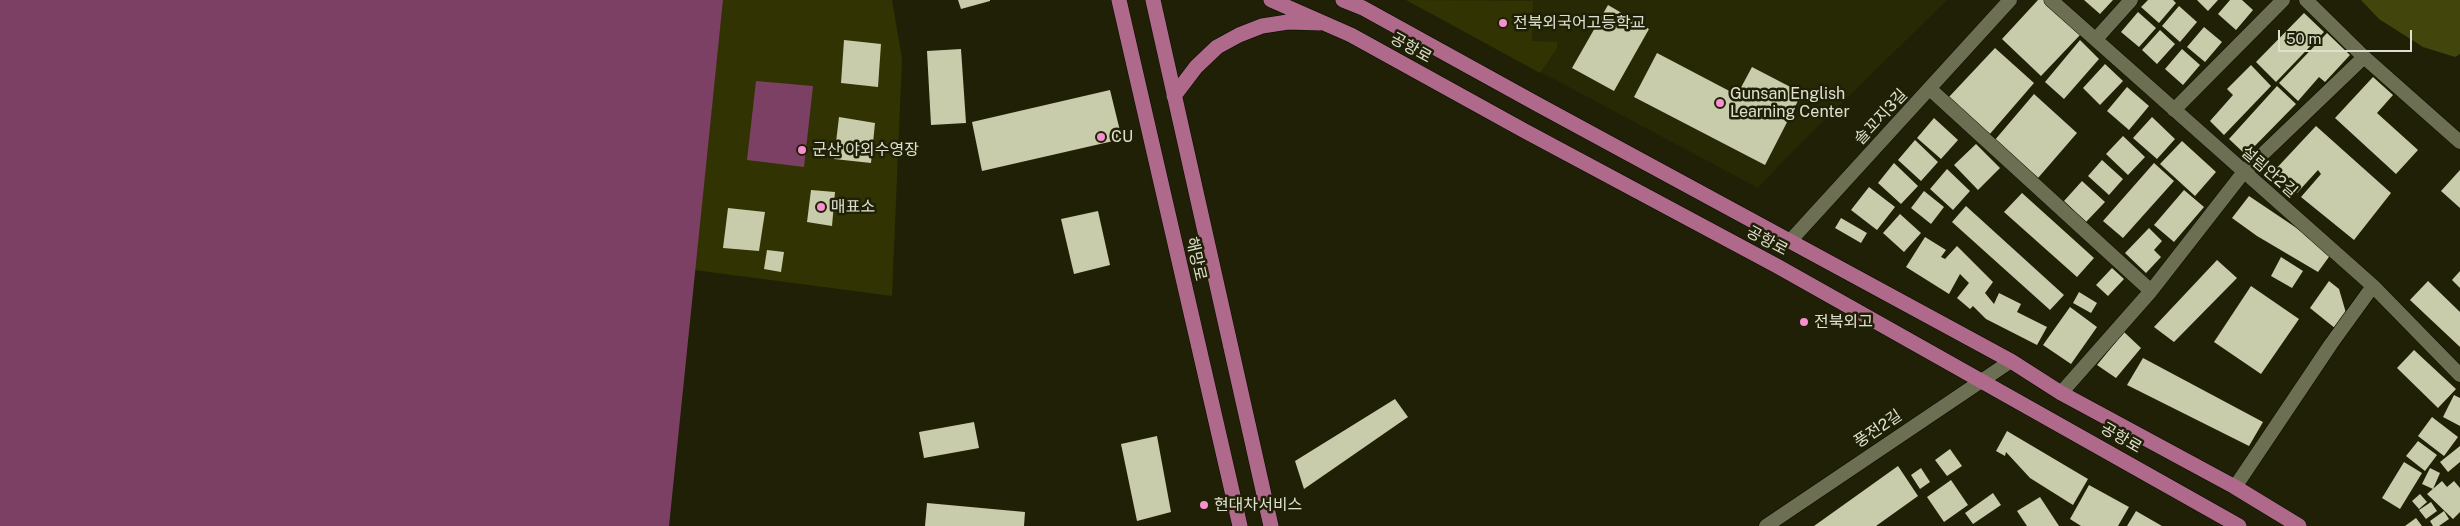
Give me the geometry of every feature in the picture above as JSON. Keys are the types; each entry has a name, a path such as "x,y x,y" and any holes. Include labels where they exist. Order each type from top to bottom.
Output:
{"main road":[{"name":"해망로","path":"1119,0 1240,526"},
{"name":"해망로","path":"1153,0 1270,526"},
{"name":"공항로","path":"1271,0 1351,34 1523,130 1777,266 2239,526"},
{"name":"공항로","path":"1343,0 1357,4 1537,104 1791,240 2011,361 2061,393 2236,487 2299,526"},
{"path":"1174,96 1196,67 1217,46 1239,35 1262,26 1288,22 1328,24"}],"street":[{"name":"솔꼬지3길","path":"1791,240 2010,0"},
{"name":"설림안2길","path":"2051,0 2373,286 2460,375"},
{"path":"2096,39 2131,0"},
{"path":"2174,110 2283,0"},
{"path":"2306,0 2364,57 2460,142"},
{"path":"2061,393 2151,291 2244,173 2364,57"},
{"path":"1930,89 2151,291"},
{"path":"2236,487 2331,344 2373,286"},
{"name":"풍전2길","path":"1766,526 2011,361"}],"shaded area":[{"path":"0,0 723,0 669,526 0,526"},
{"name":"군산 야외수영장","path":"723,0 892,0 902,59 892,296 694,270"},
{"name":"Gunsan English Learning Center","path":"1406,0 1947,0 1784,160 1758,188"},
{"name":"전북외국어고등학교","path":"1406,0 1533,1 1532,41 1557,42 1557,48 1540,73"},
{"path":"2361,0 2460,0 2460,54 2455,57 2423,47 2379,19"},
{"path":"756,81 813,86 804,167 747,160"}],"building":[{"path":"958,0 990,0 990,1 961,9"},
{"path":"2038,0 2044,0 2080,35 2041,76 2002,39"},
{"path":"2084,0 2113,0 2100,14"},
{"path":"2148,0 2173,0 2176,3 2159,23 2141,7"},
{"path":"2197,0 2218,0 2208,11"},
{"path":"2230,0 2242,0 2253,10 2236,30 2218,14"},
{"path":"1608,5 1649,29 1614,91 1572,68"},
{"path":"2179,6 2197,22 2180,42 2162,26"},
{"path":"2138,12 2156,28 2139,47 2121,32"},
{"path":"2304,13 2324,32 2276,82 2256,62"},
{"path":"2204,27 2222,42 2205,62 2187,47"},
{"path":"2160,30 2175,44 2157,64 2142,50"},
{"path":"2327,33 2350,55 2325,82 2319,77 2298,101 2279,83"},
{"path":"844,40 881,44 878,87 841,83"},
{"path":"2080,40 2099,59 2064,99 2045,82"},
{"path":"1995,48 2034,83 1989,135 1948,98"},
{"path":"961,49 966,123 931,125 927,51"},
{"path":"2182,49 2200,65 2183,85 2165,69"},
{"path":"1657,53 1737,95 1752,67 1802,93 1765,165 1634,97"},
{"path":"2105,64 2123,81 2100,105 2083,88"},
{"path":"2251,65 2271,86 2224,135 2210,121 2233,95 2227,89"},
{"path":"2373,77 2393,95 2377,113 2418,150 2396,174 2335,118"},
{"path":"2277,86 2296,104 2246,155 2229,139"},
{"path":"2127,87 2149,106 2129,130 2107,111"},
{"path":"1110,90 1122,139 982,171 972,122"},
{"path":"2034,94 2077,133 2038,178 1994,141"},
{"path":"839,117 875,123 871,163 834,159"},
{"path":"2152,117 2175,139 2157,159 2133,138"},
{"path":"1934,118 1958,140 1941,159 1917,138"},
{"path":"2316,126 2391,193 2354,240 2301,197 2321,174 2318,170 2297,193 2273,172"},
{"path":"2123,136 2145,157 2128,175 2106,154"},
{"path":"1915,140 1938,162 1921,181 1898,160"},
{"path":"2182,141 2216,172 2195,196 2160,164"},
{"path":"1976,144 2000,168 1978,190 1954,165"},
{"path":"2102,160 2123,179 2109,195 2088,176"},
{"path":"1894,163 1918,186 1901,204 1878,183"},
{"path":"2154,163 2174,181 2123,238 2103,221"},
{"path":"1947,169 1970,191 1953,210 1930,189"},
{"path":"2460,170 2460,208 2441,191"},
{"path":"2082,181 2105,202 2086,222 2064,201"},
{"path":"1869,187 1895,207 1877,230 1851,210"},
{"name":"매표소","path":"811,190 835,192 832,226 807,222"},
{"path":"2184,190 2204,207 2174,242 2154,225"},
{"path":"1924,191 1944,207 1931,224 1911,208"},
{"path":"2022,193 2094,258 2077,277 2004,212"},
{"path":"2249,196 2304,233 2331,254 2318,272 2257,236 2232,218"},
{"path":"1966,206 2064,295 2050,310 1952,222"},
{"path":"728,208 765,212 759,251 723,248"},
{"path":"1098,211 1110,265 1074,274 1061,219"},
{"path":"1900,214 1921,233 1904,252 1883,233"},
{"path":"1841,218 1867,233 1861,243 1835,228"},
{"path":"2149,228 2162,241 2154,250 2161,257 2146,273 2125,253"},
{"path":"1925,237 1946,250 1941,257 1945,259 1957,246 1993,282 1985,293 1994,304 1999,293 2021,304 2017,312 2047,327 2037,345 1986,319 1973,306 1970,309 1957,298 1969,283 1960,274 1949,294 1906,267"},
{"path":"767,250 784,252 781,272 764,269"},
{"path":"2281,257 2303,271 2292,288 2271,276"},
{"path":"2217,260 2237,278 2174,342 2154,327"},
{"path":"2112,268 2124,279 2108,296 2096,285"},
{"path":"2460,271 2460,288 2452,280"},
{"path":"2329,281 2339,289 2346,313 2336,329 2310,308"},
{"path":"2428,281 2460,312 2460,347 2410,300"},
{"path":"2251,286 2299,319 2261,374 2214,342"},
{"path":"2079,292 2097,303 2091,313 2073,303"},
{"path":"2070,307 2097,327 2071,364 2043,345"},
{"path":"2124,332 2141,348 2116,378 2097,365"},
{"path":"2414,350 2456,389 2438,408 2397,368"},
{"path":"2143,358 2263,422 2249,446 2127,385"},
{"path":"2454,395 2460,398 2460,426 2443,417"},
{"path":"1395,399 1408,417 1304,489 1295,461"},
{"path":"2432,417 2458,437 2444,456 2418,436"},
{"path":"974,422 979,448 924,458 919,432"},
{"path":"2007,431 2088,479 2073,505 2030,478 2006,452 2005,456 1996,451"},
{"path":"1157,436 1171,512 1137,521 1121,444"},
{"path":"2418,441 2437,455 2425,471 2406,456"},
{"path":"2460,446 2460,462 2448,472 2440,462"},
{"path":"1950,449 1962,466 1947,476 1935,460"},
{"path":"2404,462 2422,473 2400,509 2382,498"},
{"path":"1898,466 1918,496 1876,526 1814,526"},
{"path":"1921,468 1930,482 1920,489 1911,475"},
{"path":"2430,468 2440,473 2433,489 2422,484"},
{"path":"1951,480 1968,505 1944,522 1927,497"},
{"path":"2442,481 2447,487 2454,481 2460,488 2460,512 2453,519 2427,494"},
{"path":"2089,485 2129,507 2118,526 2081,526 2070,519"},
{"path":"1993,493 2001,505 1973,524 1965,513"},
{"path":"2420,494 2427,502 2419,509 2412,501"},
{"path":"2040,497 2059,526 2027,526 2017,511"},
{"path":"2431,502 2437,511 2426,519 2419,510"},
{"path":"927,503 1025,512 1024,526 925,526"},
{"path":"2136,511 2162,526 2127,526"},
{"path":"2444,511 2449,519 2439,526 2433,526 2430,521"},
{"path":"2416,518 2422,526 2405,526"}],"place":[{"name":"전북외국어고등학교","path":"1503,23"},
{"name":"Gunsan English Learning Center","path":"1720,103"},
{"name":"CU","path":"1101,137"},
{"name":"군산 야외수영장","path":"802,150"},
{"name":"매표소","path":"821,207"},
{"name":"전북외고","path":"1804,322"},
{"name":"현대차서비스","path":"1204,505"}]}
